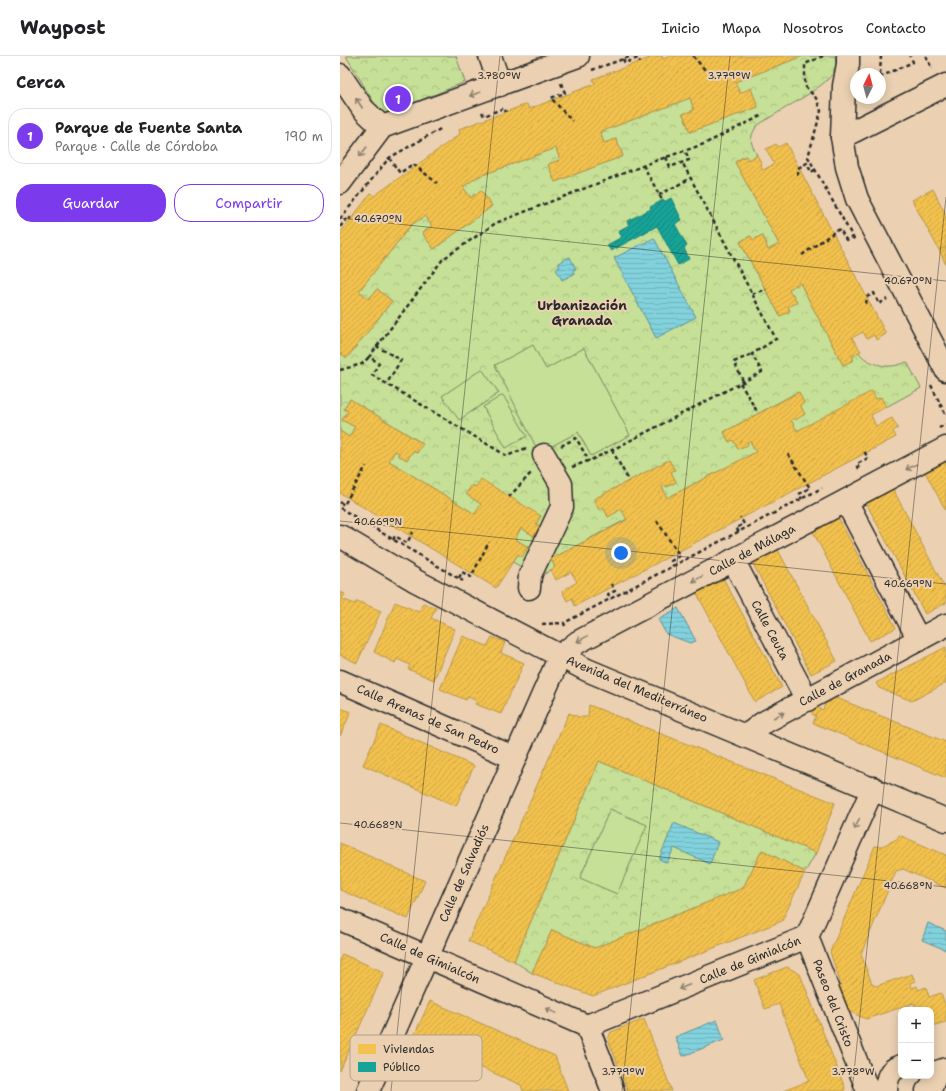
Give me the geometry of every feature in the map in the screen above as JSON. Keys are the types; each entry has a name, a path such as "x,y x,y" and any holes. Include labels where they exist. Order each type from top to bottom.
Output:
{"street":[{"path":"490,56 500,85"},
{"path":"848,56 844,86 842,137 847,167 858,199 946,370"},
{"path":"340,183 382,127 500,85 583,64"},
{"path":"340,75 363,109 382,127"},
{"path":"842,137 939,77"},
{"name":"Calle de Málaga","path":"560,656 578,642 946,448"},
{"path":"529,588 530,575 562,507 561,484 542,457"},
{"path":"846,501 919,640"},
{"name":"Avenida del Mediterráneo","path":"340,536 416,581 587,670 873,788 946,820"},
{"name":"Calle Ceuta","path":"733,560 807,700"},
{"name":"Calle de Granada","path":"746,736 763,723 946,625"},
{"name":"Calle de Salvadiós","path":"393,1035 560,656"},
{"name":"Calle Arenas de San Pedro","path":"340,681 515,758"},
{"name":"Calle de Gimialcón","path":"340,919 587,1026 807,937 873,788"},
{"name":"Paseo del Cristo","path":"807,937 868,1091"},
{"path":"587,1026 613,1091"},
{"path":"886,1091 888,1076 898,1067"},
{"name":"Calle de Salvadiós","path":"368,1091 372,1081"}],"path":[{"path":"583,64 624,59 632,56"},
{"path":"693,56 706,71"},
{"path":"880,68 881,56"},
{"path":"886,73 913,62 910,56"},
{"path":"926,56 939,77"},
{"path":"624,59 625,63 638,58 640,62"},
{"path":"554,85 568,80"},
{"path":"561,82 565,93 551,98 572,121"},
{"path":"482,111 484,116 504,108 506,112"},
{"path":"475,114 489,109"},
{"path":"340,370 362,364 369,357 443,260 496,223 666,157 704,144 761,116"},
{"path":"340,219 389,158 447,125"},
{"path":"666,157 670,167 688,160 685,150"},
{"path":"389,158 400,173 413,164 437,183"},
{"path":"682,162 776,339 752,354 734,362 742,382 758,413"},
{"path":"798,175 798,168 807,163 811,172 815,170"},
{"path":"643,166 662,200"},
{"path":"659,195 691,178"},
{"path":"340,227 348,217 351,219"},
{"path":"802,255 832,233 840,229 846,240 852,237"},
{"path":"752,294 766,290"},
{"path":"866,304 867,297 874,293 879,304 887,299"},
{"path":"376,346 401,360 387,384"},
{"path":"569,468 589,461 612,450 762,372 752,354"},
{"path":"369,357 379,363 372,375 507,456 532,445 542,457"},
{"path":"509,496 540,465 542,457 576,438 589,461"},
{"path":"612,450 629,481"},
{"path":"859,469 857,464 868,458 864,451"},
{"path":"788,454 810,488 799,494 802,499"},
{"path":"340,502 344,505 366,466"},
{"path":"340,508 465,582"},
{"path":"739,532 736,528 744,524 740,517"},
{"path":"656,521 680,556 671,561 673,566"},
{"path":"393,540 395,536 407,543 413,532"},
{"path":"459,578 462,572 471,577 490,542"},
{"path":"611,584 615,591 608,594 611,599"},
{"path":"538,624 564,623"}],"green space":[{"path":"346,56 456,56 465,82 382,116"},
{"path":"803,56 835,56 836,64 834,71 821,85 756,127 751,141 757,155 748,160 745,156 735,162 779,244 768,250 767,244 762,235 753,240 750,236 740,242 780,316 790,311 788,307 797,302 789,289 800,283 843,365 853,360 852,356 859,352 868,361 882,366 895,366 907,362 921,388 886,407 876,399 872,392 797,431 791,420 805,414 800,405 804,403 798,392 724,432 729,442 733,440 738,449 747,445 750,441 756,452 667,498 662,487 665,485 667,487 676,482 671,472 674,470 669,460 594,499 599,509 604,508 608,517 621,509 627,519 551,559 555,567 543,575 540,586 526,570 513,562 518,554 522,556 528,547 515,539 521,528 534,536 540,527 536,524 541,516 472,485 466,494 481,504 475,514 389,461 395,451 399,453 398,455 407,460 413,451 417,453 422,443 350,399 344,409 348,411 342,420 355,427 349,437 340,431 340,353 347,358 392,301 377,289 369,299 359,291 411,225 425,216 432,226 422,233 434,249 492,206 481,190 471,198 463,187 477,177 556,148 560,160 548,164 555,182 623,156 616,139 604,143 600,132 690,98 694,110 683,114 690,132 758,107 751,89 740,93 735,82"},
{"path":"533,345 546,369 584,348 630,435 591,456 578,432 539,453 495,365"},
{"path":"482,369 499,393 459,420 442,396"},
{"path":"503,395 527,436 506,448 483,407"},
{"path":"599,761 816,853 805,872 762,850 743,888 595,948 552,930 532,973 514,961"},
{"path":"610,809 647,825 617,894 580,878"}],"water":[{"path":"654,238 696,317 656,338 614,258"},
{"path":"570,257 576,269 573,270 574,274 562,280 556,269 560,267 558,263"},
{"path":"678,608 696,641 690,643 666,634 658,619"},
{"path":"674,823 718,842 710,864 674,848 667,863 659,859"},
{"path":"928,923 946,931 946,950 922,940"},
{"path":"717,1020 724,1040 683,1056 675,1037"}],"building: Viviendas":[{"path":"655,56 662,56 663,59 670,56 803,56 735,82 740,93 751,88 758,107 690,132 683,114 694,110 690,98 600,132 604,143 616,139 623,156 555,182 548,164 560,160 556,148 477,177 463,187 471,198 481,190 492,206 434,249 422,233 432,226 425,216 411,225 359,291 369,299 377,289 392,301 347,358 340,353 340,233 371,193 374,196 460,134 459,129 527,104 529,109 595,84 593,79"},
{"path":"786,143 886,334 876,340 874,335 867,339 863,332 852,338 861,351 852,356 854,360 843,365 800,283 789,289 797,302 788,307 790,311 780,316 740,242 751,236 753,240 762,235 768,250 779,244 735,162 746,156 748,160 757,155 762,164 763,170 774,164 766,149 776,144 778,147"},
{"path":"933,189 946,215 946,247 939,250 912,200"},
{"path":"946,247 946,265 939,250"},
{"path":"872,391 876,399 881,397 886,407 871,415 876,426 892,418 898,428 893,431 896,437 575,606 572,598 567,601 562,591 577,582 571,572 556,580 551,570 555,567 551,559 627,520 621,509 608,517 604,508 599,510 594,499 669,460 675,470 671,472 676,482 666,487 665,485 662,487 667,498 756,452 750,441 747,443 748,445 738,449 733,440 729,442 724,432 799,392 804,403 800,405 805,414 796,420 795,418 791,420 797,431"},
{"path":"350,399 423,444 416,453 413,451 407,460 398,455 399,453 395,451 389,461 475,514 481,504 466,494 472,485 476,487 481,479 541,516 536,524 540,526 534,536 521,528 515,539 528,547 522,557 518,554 496,588 340,493 340,431 349,437 355,427 342,420 348,411 344,409"},
{"path":"946,461 946,511 925,472"},
{"path":"893,489 946,590 946,603 925,614 866,503"},
{"path":"838,517 896,628 870,641 812,530"},
{"path":"777,548 837,661 811,674 752,562"},
{"path":"723,578 782,687 755,702 696,592"},
{"path":"340,592 345,594 342,599 355,604 357,601 381,611 357,663 340,655"},
{"path":"395,602 419,612 423,603 436,608 431,618 455,629 434,680 408,669 410,665 397,659 395,663 374,652"},
{"path":"463,636 487,646 492,637 505,642 501,653 524,663 501,714 475,704 477,701 468,697 466,700 440,689"},
{"path":"946,647 946,683 912,701 879,688 876,683"},
{"path":"834,697 946,742 946,778 813,723 816,716 812,714 813,708 816,707 823,710 826,701 830,703"},
{"path":"589,705 835,803 816,853 599,761 514,961 468,941 569,713 579,717 588,717"},
{"path":"340,708 351,712 340,736"},
{"path":"381,725 474,766 456,806 363,765"},
{"path":"899,835 946,855 946,888 903,869 896,871 861,954 872,984 876,986 912,974 915,981 910,983 912,988 917,986 918,990 926,987 929,997 941,993 946,1007 946,1022 934,1025 934,1007 916,1007 914,1003 898,1007 898,1008 866,1019 848,1011 830,952 875,846 880,847 897,839"},
{"path":"340,843 425,881 408,919 340,890"},
{"path":"762,850 805,872 782,921 593,996 532,973 552,930 595,948 743,888"},
{"path":"342,954 384,972 356,1035 350,1035 350,1048 340,1071 340,959"},
{"path":"787,967 800,974 845,1088 844,1091 783,1091 809,1081 779,1004 765,1009 754,980"},
{"path":"430,1001 555,1056 568,1091 523,1091 521,1085 482,1068 482,1035 414,1035"},
{"path":"644,1019 672,1091 628,1091 608,1039 611,1032"}],"building: Público":[{"path":"671,198 682,220 675,224 687,246 684,248 689,259 678,265 657,226 611,251 607,245 622,237 618,231 629,225 627,221 651,209 650,207 663,200 664,202"}],"place":[{"name":"Parque de Fuente Santa","path":"398,99"}],"district":[{"name":"Urbanización Granada","path":"582,312"}]}
